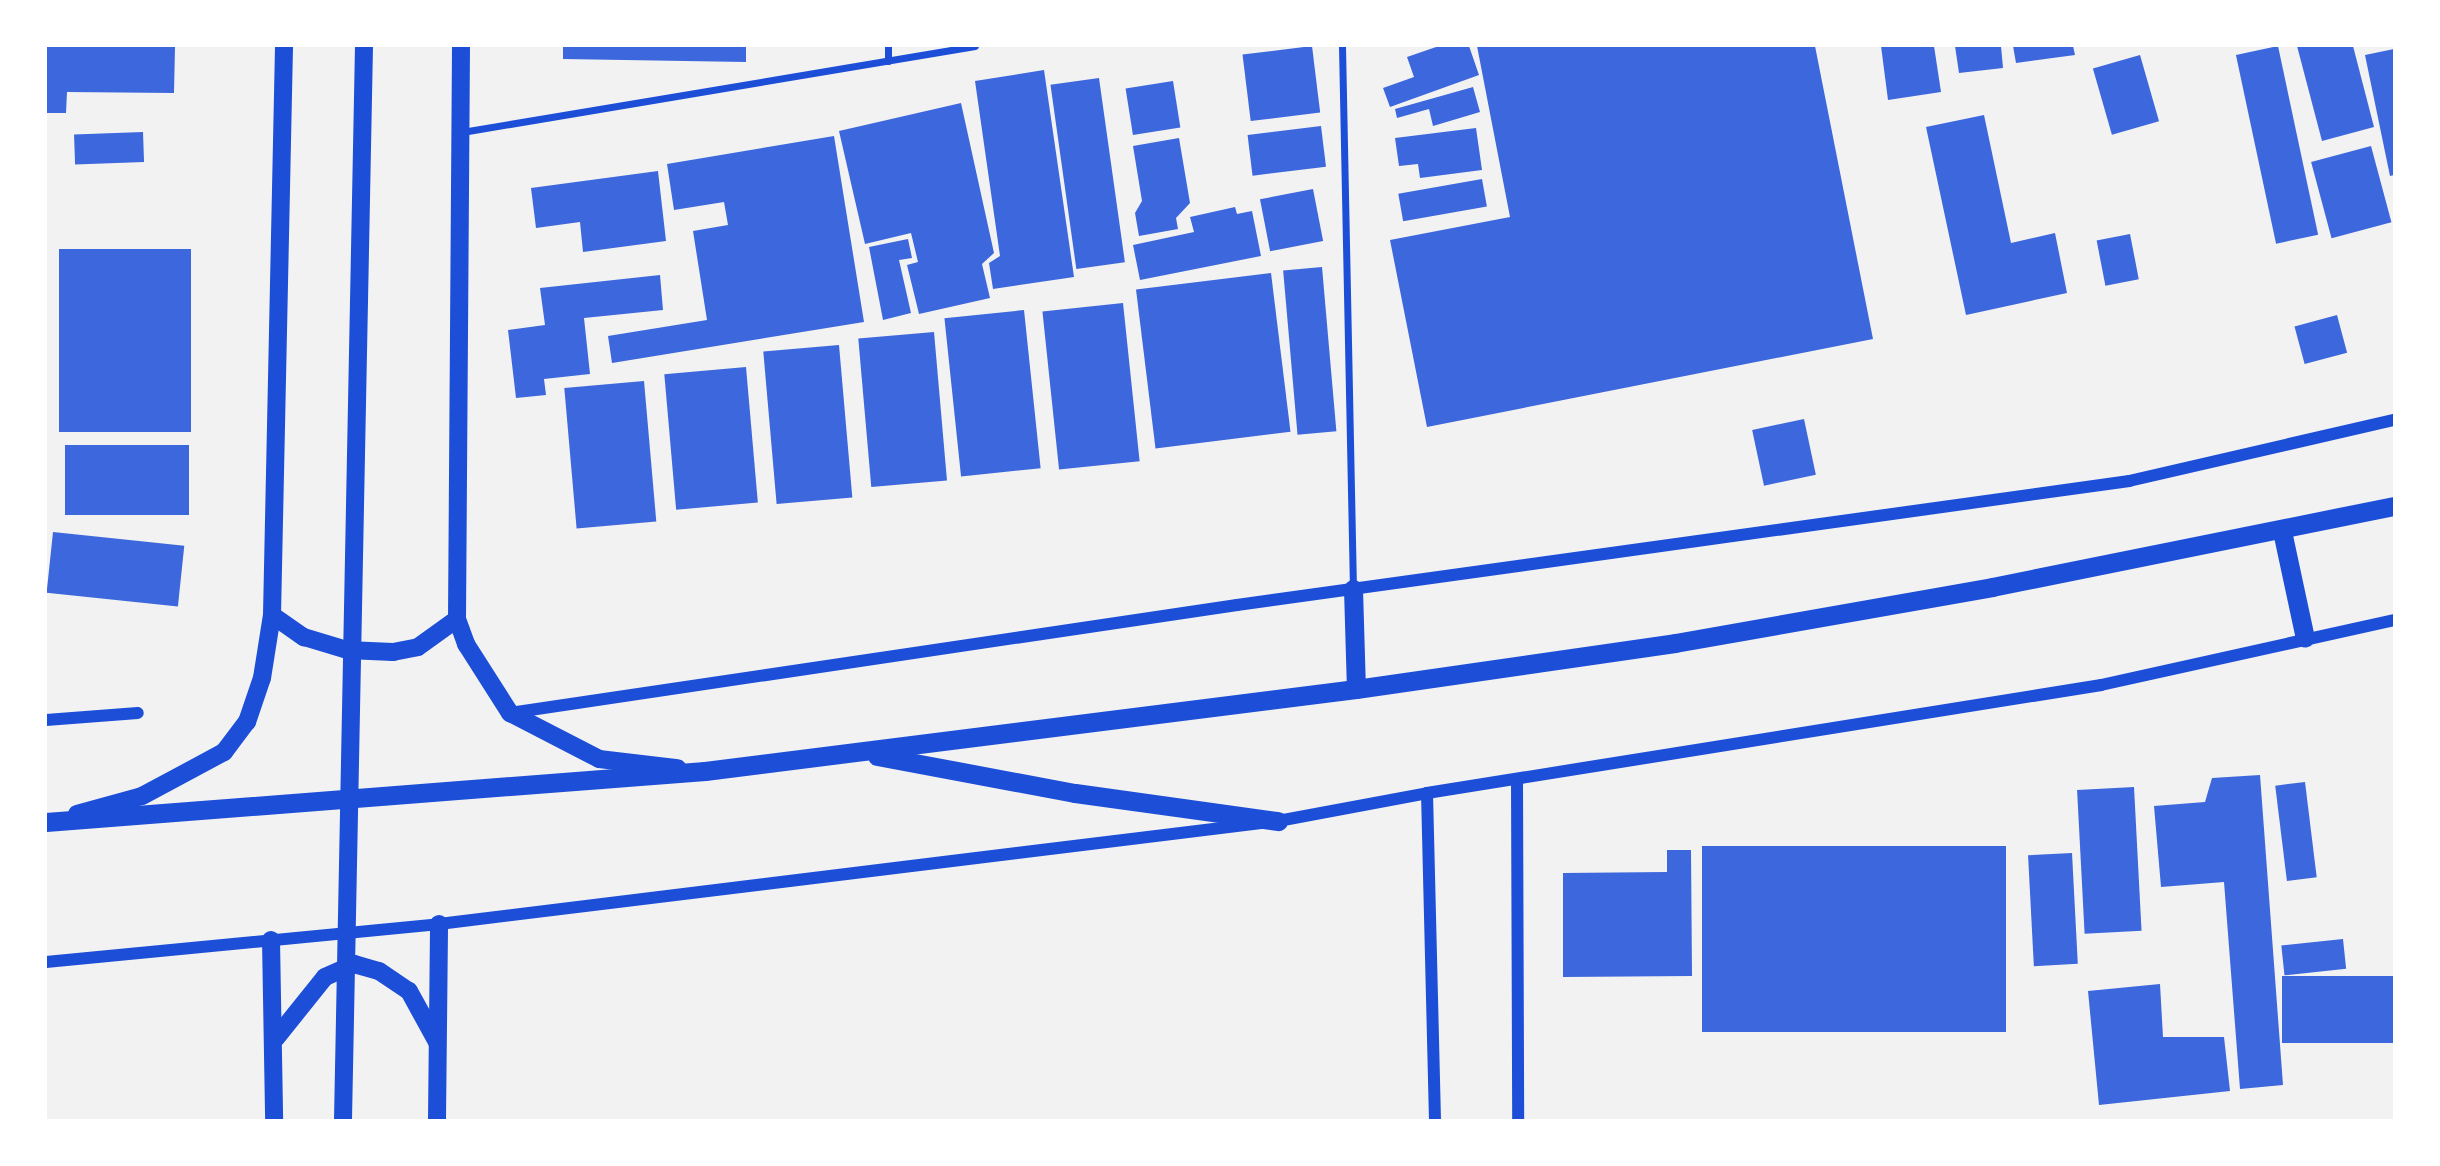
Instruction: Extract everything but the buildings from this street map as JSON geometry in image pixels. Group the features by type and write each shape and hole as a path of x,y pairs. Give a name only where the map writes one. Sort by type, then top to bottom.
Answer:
{"highway":[{"path":"49,821 705,771 1356,689 1675,643 2282,531 2395,506"},
{"path":"2282,531 2305,638"},
{"path":"1353,589 1356,689"},
{"path":"859,752 1075,793 1278,821"}],"main road":[{"path":"49,821 142,796 223,752 247,722 262,678 272,615 284,46"},
{"path":"343,1121 367,46"},
{"path":"461,46 457,619 470,652 510,713 599,759 705,771"},
{"path":"272,615 304,637 347,650 393,652 418,647 457,619"},
{"path":"437,1121 439,924"},
{"path":"271,940 276,1038 274,1121"},
{"path":"276,1038 325,977 354,964 379,971 409,991 437,1042"}],"street":[{"path":"888,46 888,61"},
{"path":"462,132 975,46"},
{"path":"1342,46 1353,589"},
{"path":"510,713 1353,589 2129,481 2395,421"},
{"path":"46,962 439,924 1278,821 1427,793 2101,685 2395,620"},
{"path":"46,720 138,713"},
{"path":"1517,780 1518,1121"},
{"path":"1427,793 1435,1121"}]}
